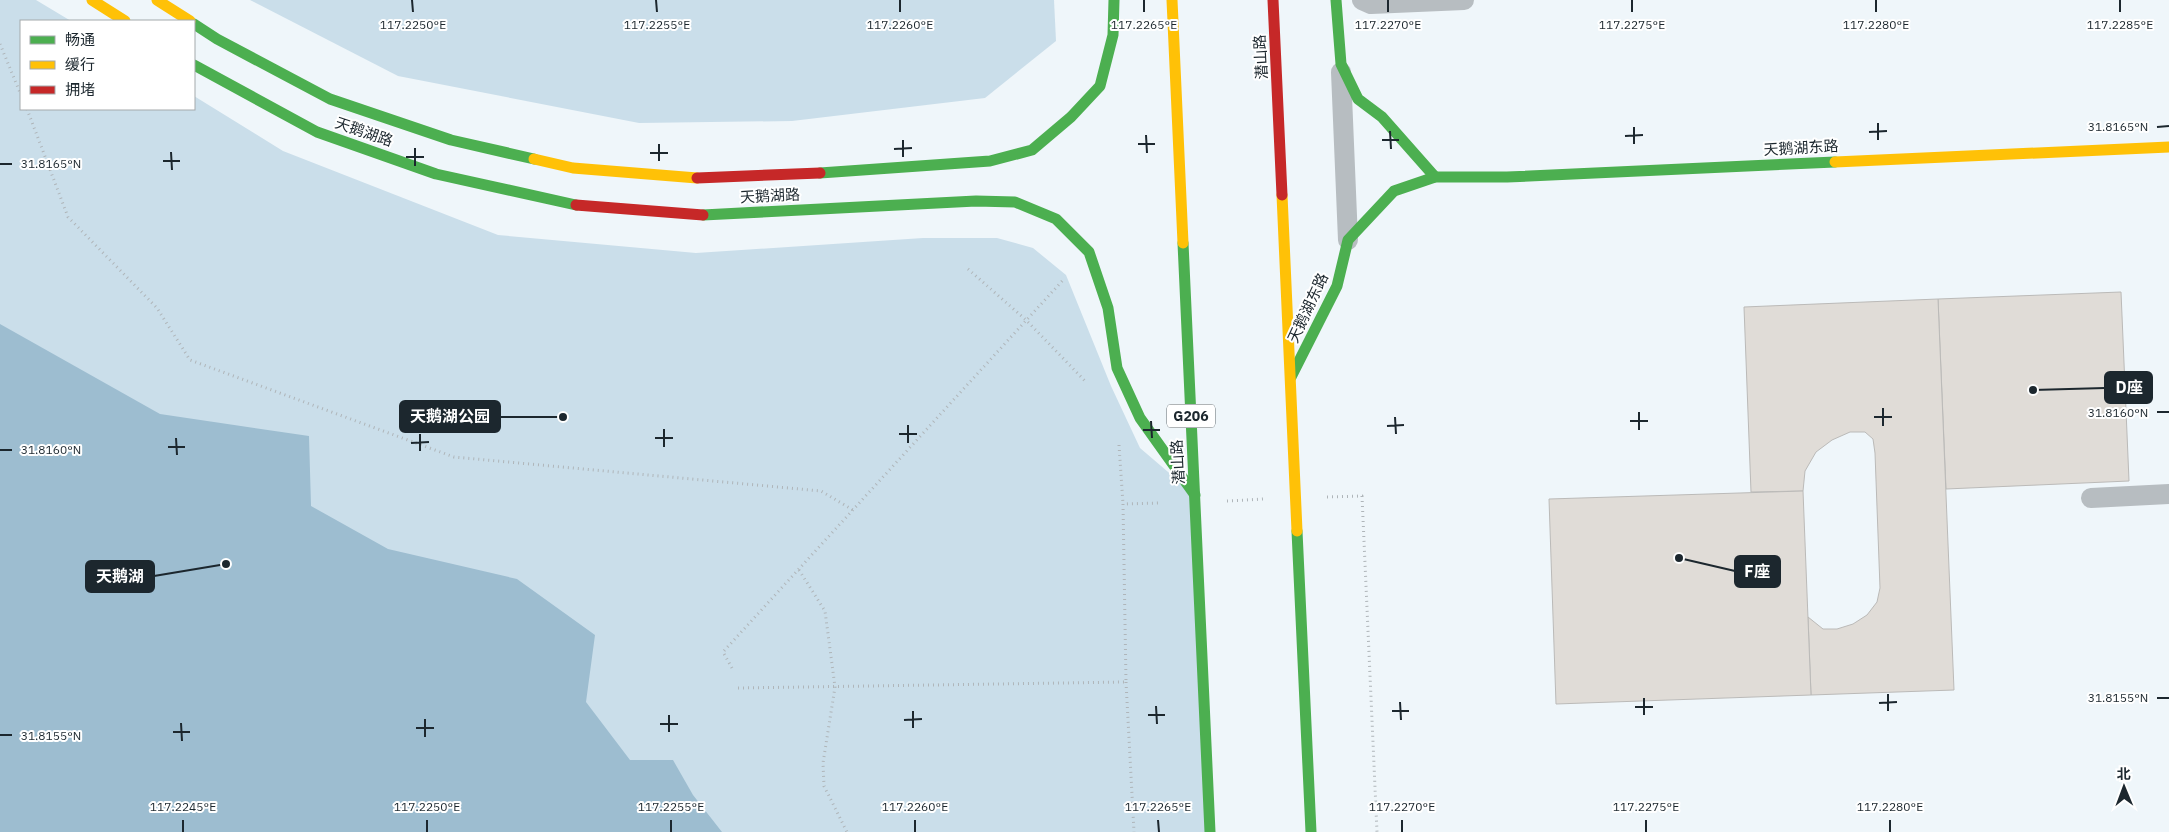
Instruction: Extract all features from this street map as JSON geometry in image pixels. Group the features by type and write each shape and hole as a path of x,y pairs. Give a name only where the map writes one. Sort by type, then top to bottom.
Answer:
{"street":[{"path":"92,0 123,20"},
{"path":"157,0 188,20"},
{"name":"天鹅湖路","path":"195,25 217,39 330,99 450,140 573,168 699,178 854,171 990,161 1032,150 1071,117 1100,86 1112,35 1114,0"},
{"name":"潜山路","path":"1172,0 1210,832"},
{"name":"潜山路","path":"1274,0 1311,832"},
{"path":"1336,0 1341,64 1358,99 1382,117 1435,177"},
{"name":"天鹅湖路","path":"195,67 317,132 436,174 569,204 698,215 976,201 1016,202 1056,219 1089,252 1108,308 1117,368 1140,418 1195,495"},
{"name":"天鹅湖东路","path":"1291,377 1337,286 1348,240 1394,191 1435,177 1507,177 2169,147"}],"lane":[{"path":"1362,0 1371,4 1464,0"},
{"path":"1341,64 1348,240"},
{"path":"2091,498 2169,494"}],"path":[{"path":"0,44 20,93"},
{"path":"27,110 68,217 157,308 190,360 454,457 822,491 852,510"},
{"path":"732,668 723,652 1089,252"},
{"path":"968,269 1026,320 1088,384"},
{"path":"1118,441 1123,504"},
{"path":"1362,496 1377,832"},
{"path":"1124,564 1126,682 1134,832"},
{"path":"798,570 824,611 835,686 823,763 824,786 847,832"},
{"path":"738,688 1126,682"}],"shaded area":[{"path":"0,0 36,0 69,20 20,20 20,110 195,110 195,97 283,151 498,235 696,253 923,238 997,238 1033,248 1066,275 1111,386 1140,448 1195,495 1210,832 0,832"},
{"path":"250,0 1054,0 1056,41 985,98 792,121 639,123 398,76"},
{"path":"0,324 160,414 309,436 311,506 388,549 517,579 595,635 586,702 630,760 673,760 693,795 722,832 0,832"}],"building":[{"path":"2121,292 2129,481 1946,489 1938,299"},
{"path":"1938,299 1954,690 1811,695 1808,617 1823,629 1837,629 1853,624 1867,615 1877,602 1880,588 1873,439 1865,432 1850,432 1832,440 1816,452 1805,471 1803,491 1751,492 1744,307"},
{"path":"1803,491 1811,695 1556,704 1549,499"}],"traffic: fast":[{"path":"820,173 990,161 1032,150 1071,117 1100,86 1113,35 1114,0"},
{"path":"1336,0 1341,64 1358,99 1382,117 1435,177"},
{"path":"195,25 217,39 330,99 451,140 534,159"},
{"path":"195,66 317,132 436,174 576,205"},
{"path":"1291,377 1337,286 1348,240 1394,191 1435,177 1507,177 1835,162"},
{"path":"703,215 976,201 1015,202 1056,219 1089,252 1108,308 1117,368 1140,418 1195,495"},
{"path":"1183,243 1210,832"},
{"path":"1297,531 1311,832"}],"traffic: slow":[{"path":"92,0 123,20"},
{"path":"157,0 188,20"},
{"path":"1172,0 1183,243"},
{"path":"1835,162 2169,147"},
{"path":"534,159 573,168 697,178"},
{"path":"1282,195 1297,531"}],"traffic: jam":[{"path":"1273,0 1282,195"},
{"path":"697,178 820,173"},
{"path":"576,205 703,215"}],"place":[{"name":"D座","path":"2033,390"},
{"name":"天鹅湖公园","path":"563,417"},
{"name":"F座","path":"1679,558"},
{"name":"天鹅湖","path":"226,564"}]}
